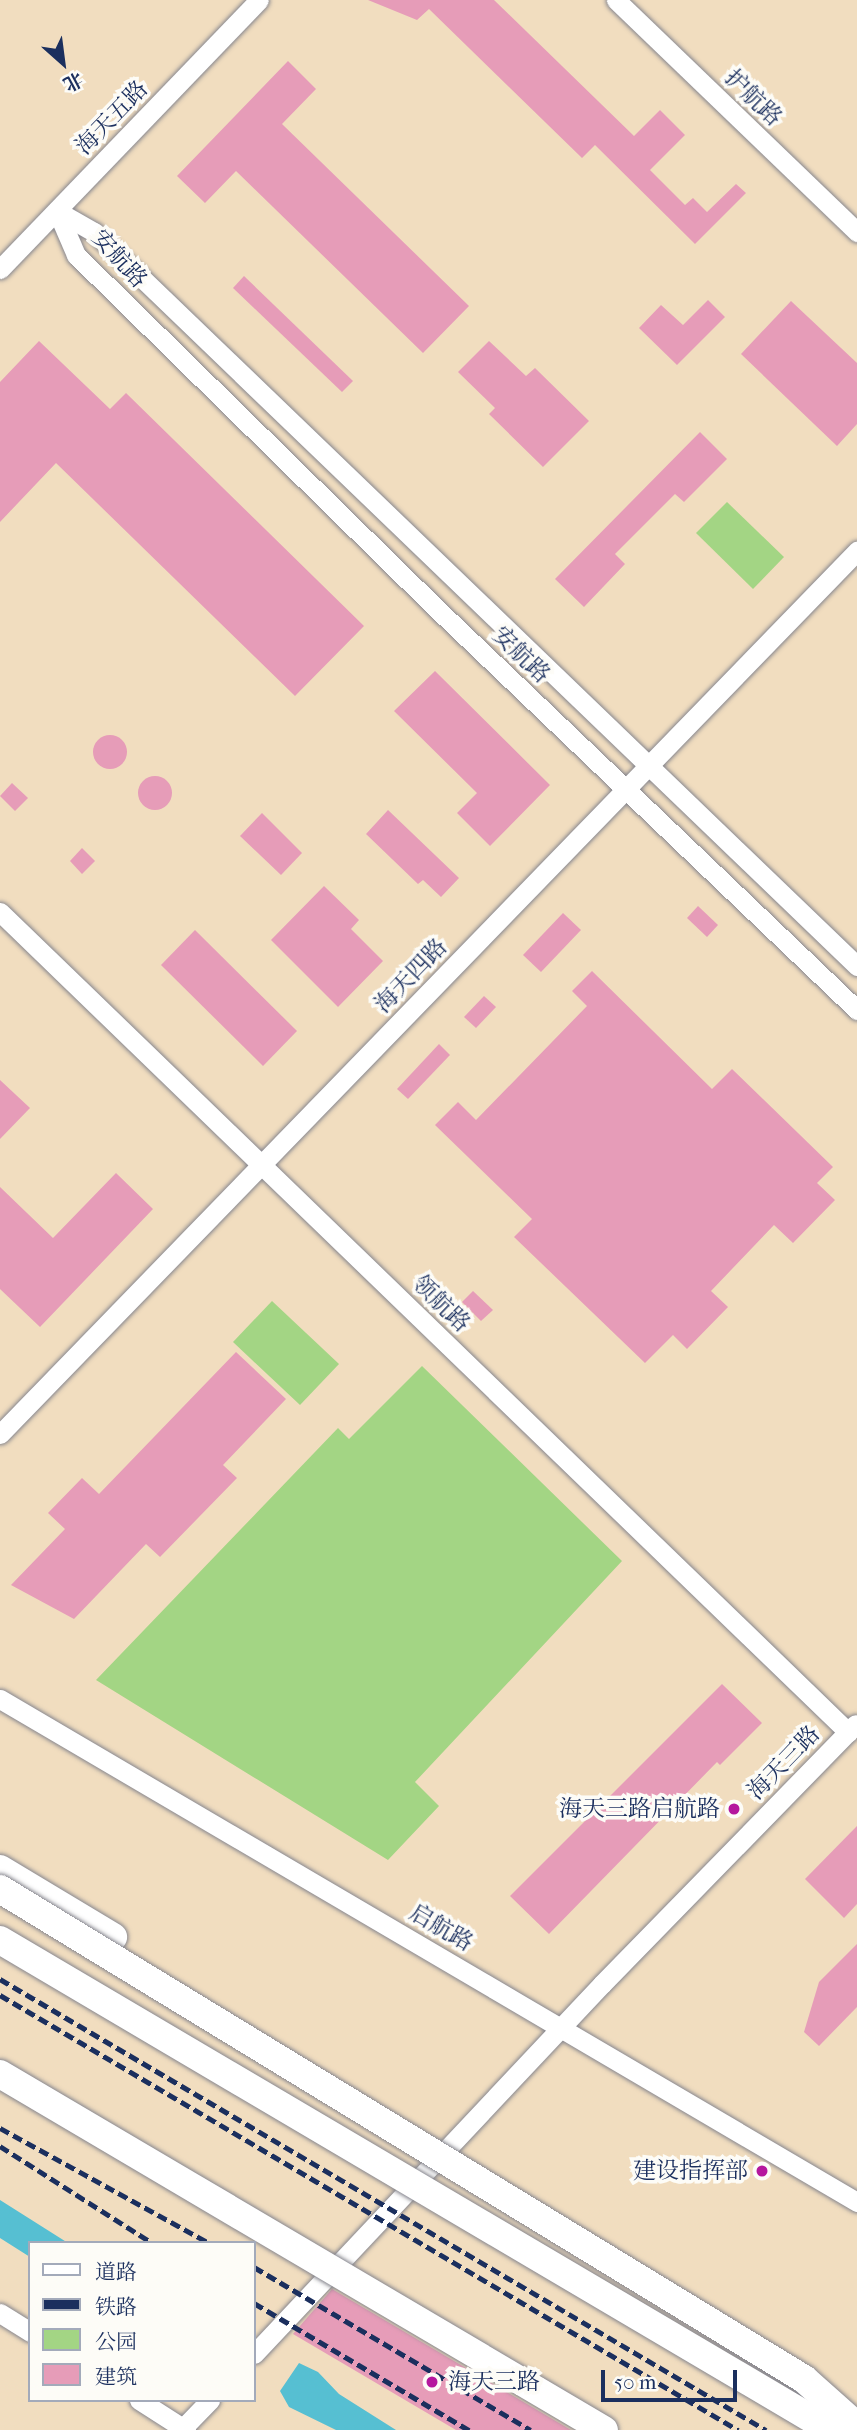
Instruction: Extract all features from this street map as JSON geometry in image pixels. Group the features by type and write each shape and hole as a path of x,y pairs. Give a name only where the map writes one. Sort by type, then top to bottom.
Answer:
{"highway":[{"path":"0,1869 322,2064 374,2115"},
{"path":"0,1889 804,2379 857,2426"},
{"path":"0,1940 831,2430"},
{"path":"0,2074 604,2430"},
{"path":"0,2081 38,2096"}],"street":[{"name":"海天五路","path":"0,269 260,0"},
{"name":"护航路","path":"616,0 857,232"},
{"name":"安航路","path":"57,211 94,232 857,966"},
{"name":"安航路","path":"57,211 76,254 857,1010"},
{"name":"海天四路","path":"0,1434 857,551"},
{"name":"领航路","path":"0,912 853,1727"},
{"name":"启航路","path":"0,1699 857,2202"},
{"name":"海天三路","path":"256,2352 562,2028 853,1727"},
{"path":"0,2313 28,2331"},
{"path":"142,2402 184,2429 208,2402"}],"green space":[{"path":"727,502 784,557 753,589 696,533"},
{"path":"272,1301 339,1364 300,1405 233,1342"},
{"path":"422,1366 622,1561 415,1782 439,1806 388,1860 96,1680 338,1428 349,1439"}],"water":[{"path":"0,2200 65,2241 28,2241 28,2256 0,2238"},
{"path":"299,2363 318,2372 339,2394 396,2430 336,2430 289,2407 280,2391"}],"building":[{"path":"368,0 494,0 634,136 660,110 685,135 650,170 685,205 693,198 707,212 736,184 746,193 695,244 595,145 582,158 429,9 417,20"},
{"path":"288,61 316,89 282,124 469,306 423,353 236,171 205,203 177,176"},
{"path":"244,276 353,381 342,392 233,288"},
{"path":"708,300 725,317 677,365 639,328 661,305 683,325"},
{"path":"791,301 857,363 857,424 837,446 741,354"},
{"path":"39,341 110,409 126,393 364,626 295,696 56,463 0,522 0,382"},
{"path":"489,341 526,376 535,368 589,421 543,467 489,414 495,408 458,372"},
{"path":"700,432 727,459 684,502 675,494 615,554 625,564 584,607 555,579"},
{"path":"435,671 550,785 490,846 457,813 477,793 394,711"},
{"path":"110,735 122,740 127,752 122,764 110,769 98,764 93,752 98,740"},
{"path":"155,776 167,781 172,793 167,805 155,810 143,805 138,793 143,781"},
{"path":"12,783 28,798 15,811 0,796"},
{"path":"388,810 459,878 441,897 423,880 418,884 366,834"},
{"path":"262,813 302,853 281,875 240,836"},
{"path":"82,848 95,861 82,874 70,861"},
{"path":"324,886 359,920 351,929 383,961 338,1007 271,940"},
{"path":"698,906 718,925 707,937 687,918"},
{"path":"563,913 581,930 541,972 523,955"},
{"path":"195,930 297,1031 263,1066 161,965"},
{"path":"592,971 712,1089 732,1069 833,1167 817,1183 835,1200 793,1243 774,1225 711,1291 728,1307 687,1349 673,1335 645,1363 514,1237 532,1219 435,1125 458,1102 476,1120 587,1006 572,991"},
{"path":"484,996 496,1007 476,1028 464,1017"},
{"path":"439,1044 450,1055 408,1099 397,1089"},
{"path":"0,1080 30,1108 0,1139"},
{"path":"116,1173 153,1209 40,1327 0,1289 0,1187 53,1238"},
{"path":"473,1291 493,1310 481,1321 462,1302"},
{"path":"236,1352 286,1399 223,1465 237,1478 160,1557 146,1544 74,1619 11,1585 65,1529 48,1513 82,1478 99,1494"},
{"path":"722,1684 762,1723 720,1765 717,1762 549,1934 510,1896"},
{"path":"857,1826 857,1904 844,1918 805,1879"},
{"path":"857,1944 857,2007 819,2046 804,2032 819,1982"},
{"name":"海天三路","path":"332,2289 571,2430 456,2430 293,2334"}],"railway":[{"path":"0,1979 766,2430"},
{"path":"0,1995 738,2430"},
{"path":"0,2128 205,2241"},
{"path":"0,2146 149,2241"},
{"path":"256,2268 531,2430"},
{"path":"256,2304 469,2430"}],"place":[{"name":"海天三路启航路","path":"734,1809"},
{"name":"建设指挥部","path":"762,2171"},
{"name":"海天三路","path":"432,2382"}]}
